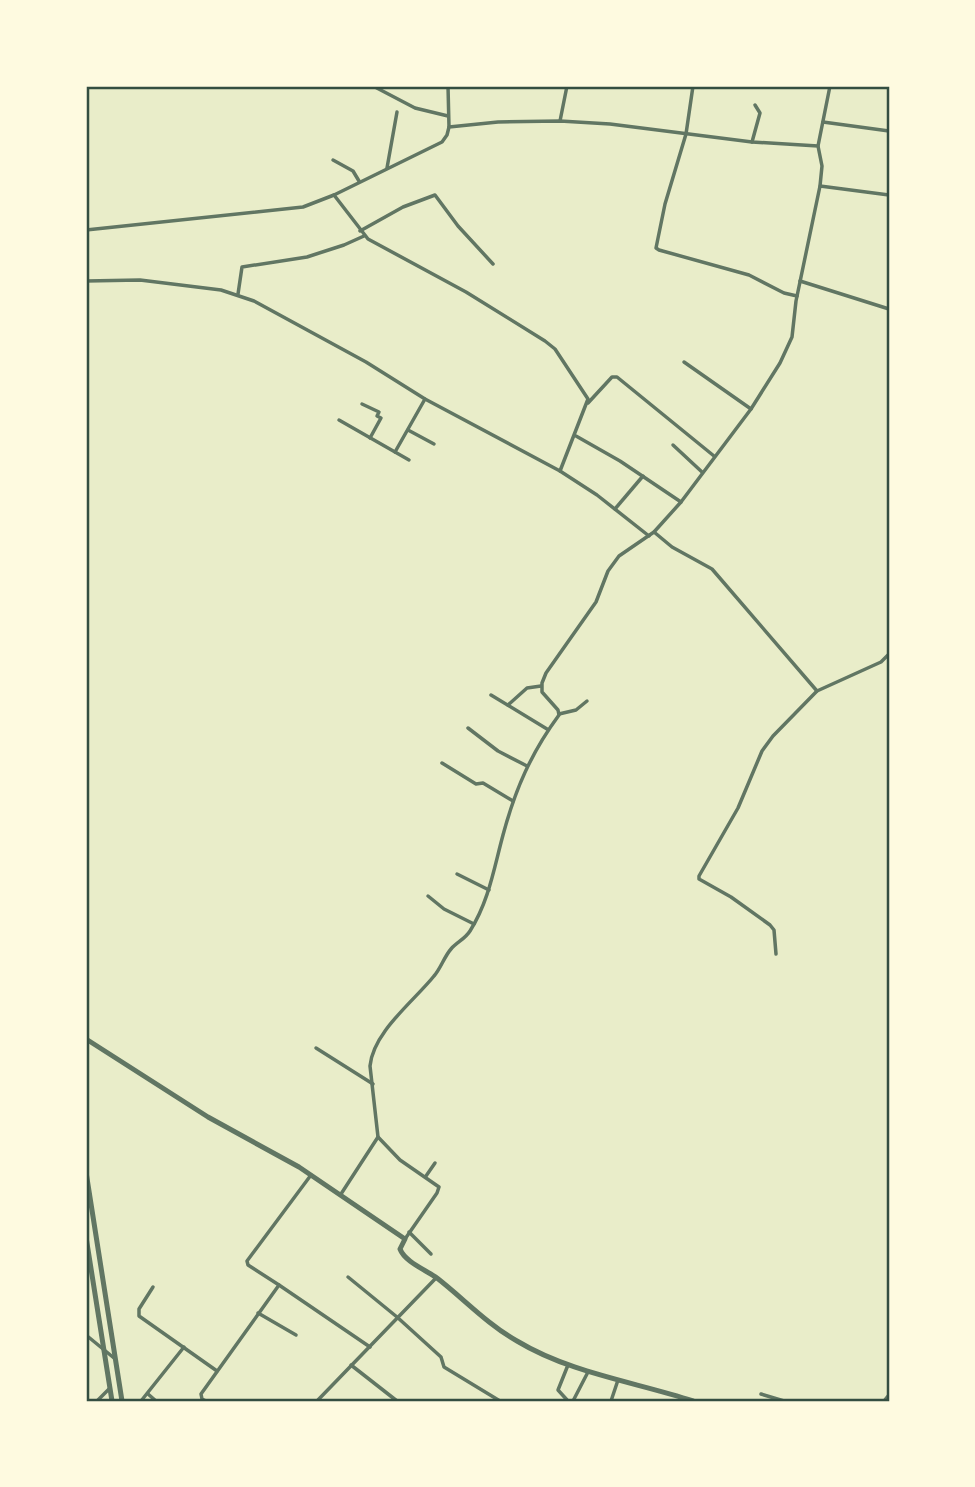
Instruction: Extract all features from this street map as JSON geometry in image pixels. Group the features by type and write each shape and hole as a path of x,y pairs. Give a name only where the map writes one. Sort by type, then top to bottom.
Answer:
{"street":[{"path":"373,86 380,87 415,108 448,116"},
{"path":"86,230 293,209 334,195 442,142 449,127 448,86"},
{"path":"560,121 567,86"},
{"path":"693,86 686,134 665,204 657,249 749,275 784,293 797,296"},
{"path":"559,714 544,696 541,687 549,667 596,602 608,571 624,551 654,532 681,502 751,409 788,350 820,186 822,166 818,146 830,86"},
{"path":"752,142 760,113 755,105"},
{"path":"387,168 397,112"},
{"path":"449,127 498,122 560,121 610,124 752,142 818,146"},
{"path":"823,122 889,131"},
{"path":"333,160 352,171 359,181"},
{"path":"820,186 889,195"},
{"path":"334,195 364,236 508,316 555,349 586,393 588,403"},
{"path":"360,231 420,199 435,195 458,226 493,264"},
{"path":"238,294 242,267 307,257 364,236"},
{"path":"86,281 140,280 238,294 560,471 649,536"},
{"path":"800,281 889,309"},
{"path":"684,362 751,409"},
{"path":"560,471 588,403 612,377 617,377 714,456"},
{"path":"395,452 425,399"},
{"path":"362,404 379,412 377,416 381,418 370,438"},
{"path":"339,420 410,460"},
{"path":"408,430 434,444"},
{"path":"575,436 681,502"},
{"path":"673,445 702,472"},
{"path":"615,509 643,476"},
{"path":"654,532 681,553 712,569 817,691"},
{"path":"776,954 774,930 771,925 699,878 738,808 767,743 817,691 881,662 889,654"},
{"path":"508,705 527,688 541,687"},
{"path":"491,695 547,729"},
{"path":"587,701 576,710 559,714 547,729 527,765 513,801 489,890 474,924 465,938 449,950 435,975 385,1032 371,1060 378,1137 400,1160 439,1187 404,1239 400,1249 404,1256 436,1278 501,1331 530,1348 618,1380 693,1401"},
{"path":"468,728 498,751 527,765"},
{"path":"442,763 476,784 483,782 513,801"},
{"path":"457,874 489,890"},
{"path":"428,896 444,909 474,924"},
{"path":"86,1039 208,1116 311,1175 404,1239"},
{"path":"316,1048 373,1084"},
{"path":"341,1194 378,1137"},
{"path":"426,1176 435,1163"},
{"path":"86,1172 122,1401"},
{"path":"311,1175 247,1261 248,1265 370,1347"},
{"path":"409,1232 431,1254"},
{"path":"86,1237 112,1401"},
{"path":"348,1277 440,1357 444,1367 500,1401"},
{"path":"317,1401 436,1278"},
{"path":"205,1401 201,1394 279,1285"},
{"path":"153,1287 138,1310 139,1316 217,1371"},
{"path":"258,1313 296,1335"},
{"path":"86,1335 115,1359"},
{"path":"141,1401 184,1347"},
{"path":"569,1363 558,1390 570,1401 589,1370"},
{"path":"351,1365 397,1401"},
{"path":"611,1401 618,1380"},
{"path":"97,1401 110,1388"},
{"path":"148,1394 156,1401"},
{"path":"761,1394 784,1401"},
{"path":"885,1401 889,1396"}]}
